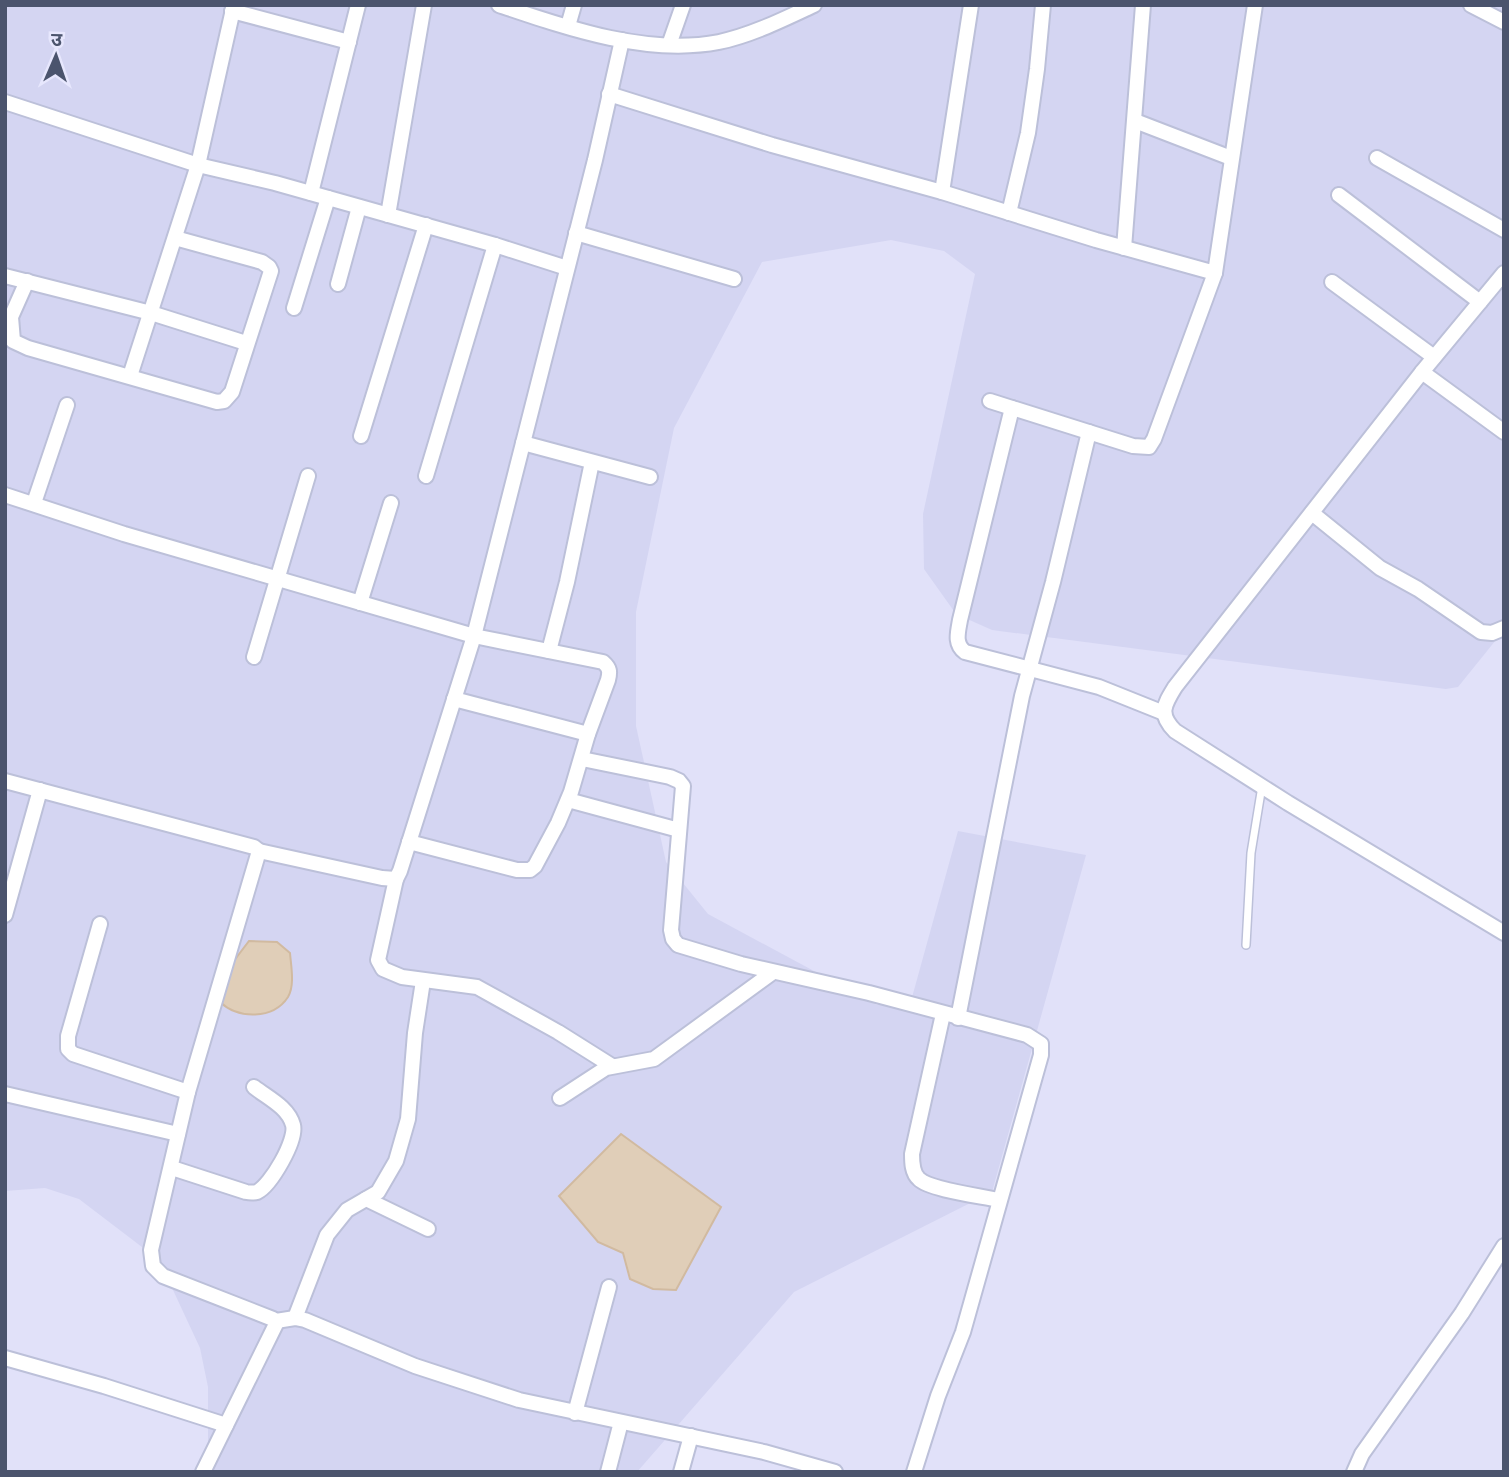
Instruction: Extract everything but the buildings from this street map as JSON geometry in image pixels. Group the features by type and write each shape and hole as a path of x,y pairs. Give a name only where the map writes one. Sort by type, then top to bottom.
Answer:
{"street":[{"path":"311,193 358,5"},
{"path":"388,215 424,5"},
{"path":"499,5 622,40 668,45 720,42 814,5"},
{"path":"568,26 574,5"},
{"path":"668,45 683,5"},
{"path":"942,192 971,5"},
{"path":"1009,213 1028,133 1043,5"},
{"path":"1124,248 1143,5"},
{"path":"990,401 1133,446 1149,446 1154,439 1215,273 1255,5"},
{"path":"1471,5 1504,22"},
{"path":"130,376 198,165 233,8 349,42"},
{"path":"612,1066 477,987 422,981 390,973 383,969 378,960 396,879 474,636 622,40"},
{"path":"609,94 772,145 1215,273"},
{"path":"5,103 198,165 426,225 567,268"},
{"path":"1135,121 1231,158"},
{"path":"1377,158 1504,230"},
{"path":"1339,195 1480,302"},
{"path":"294,308 328,198"},
{"path":"338,284 359,207"},
{"path":"361,436 426,225"},
{"path":"576,233 734,279"},
{"path":"27,281 11,317 13,341 28,348 217,402 224,401 232,392 269,280 269,267 262,262 175,238"},
{"path":"426,476 495,245"},
{"path":"1504,274 1422,372 1175,687 1166,702 1164,713 1165,721 1175,731 1504,933"},
{"path":"5,276 151,313 246,343"},
{"path":"1332,282 1434,357"},
{"path":"1422,372 1504,432"},
{"path":"34,503 67,405"},
{"path":"1013,408 960,620 957,642 965,652 1099,687 1164,713"},
{"path":"999,1200 931,1186 919,1180 914,1172 912,1153 950,1016 1029,670 1054,582 1089,432"},
{"path":"523,443 650,477"},
{"path":"550,651 592,462"},
{"path":"254,657 309,476"},
{"path":"5,495 124,534 474,636 603,662 608,667 608,680 568,800 535,866 530,870 517,870 410,842"},
{"path":"360,603 391,503"},
{"path":"1312,513 1380,568 1418,589 1481,632 1492,633 1504,628"},
{"path":"454,699 588,734"},
{"path":"582,759 679,781 682,786 671,930 678,945 773,972 869,993 1027,1035 1041,1044 1041,1055 963,1332 938,1396 914,1472"},
{"path":"5,780 254,847 259,852 396,879"},
{"path":"5,915 40,790"},
{"path":"568,800 679,831"},
{"path":"259,852 188,1092 151,1250 153,1266 163,1276 276,1321 295,1318 464,1384 519,1400 691,1436 835,1472"},
{"path":"100,924 68,1036 68,1049 73,1054 188,1092"},
{"path":"560,1098 612,1066 654,1059 773,972"},
{"path":"295,1318 327,1235 347,1210 378,1192 396,1161 408,1119 422,981"},
{"path":"172,1168 246,1192 254,1193 260,1190 271,1178 285,1154 294,1135 294,1128 284,1109 254,1087"},
{"path":"5,1094 178,1135"},
{"path":"366,1199 428,1229"},
{"path":"1354,1472 1362,1454 1462,1313 1504,1246"},
{"path":"575,1413 609,1287"},
{"path":"203,1472 275,1329 276,1321"},
{"path":"5,1358 226,1425"},
{"path":"608,1472 621,1422"},
{"path":"681,1472 691,1436"}],"lane":[{"path":"1246,945 1251,853 1262,785"}],"shaded area":[{"path":"5,5 1504,5 1504,630 1458,687 1446,689 992,630 956,614 924,569 923,514 975,274 944,251 891,240 762,262 674,428 636,612 636,726 666,862 708,914 877,1005 911,1001 958,831 1086,855 992,1192 794,1292 637,1472 208,1472 208,1387 200,1348 159,1260 79,1199 45,1188 5,1191"},
{"path":"249,941 277,942 290,953 292,975 290,992 282,1005 255,1015 236,1012 220,1002 227,970"},
{"path":"621,1134 721,1207 676,1290 653,1289 630,1279 623,1253 598,1242 559,1196"}]}
